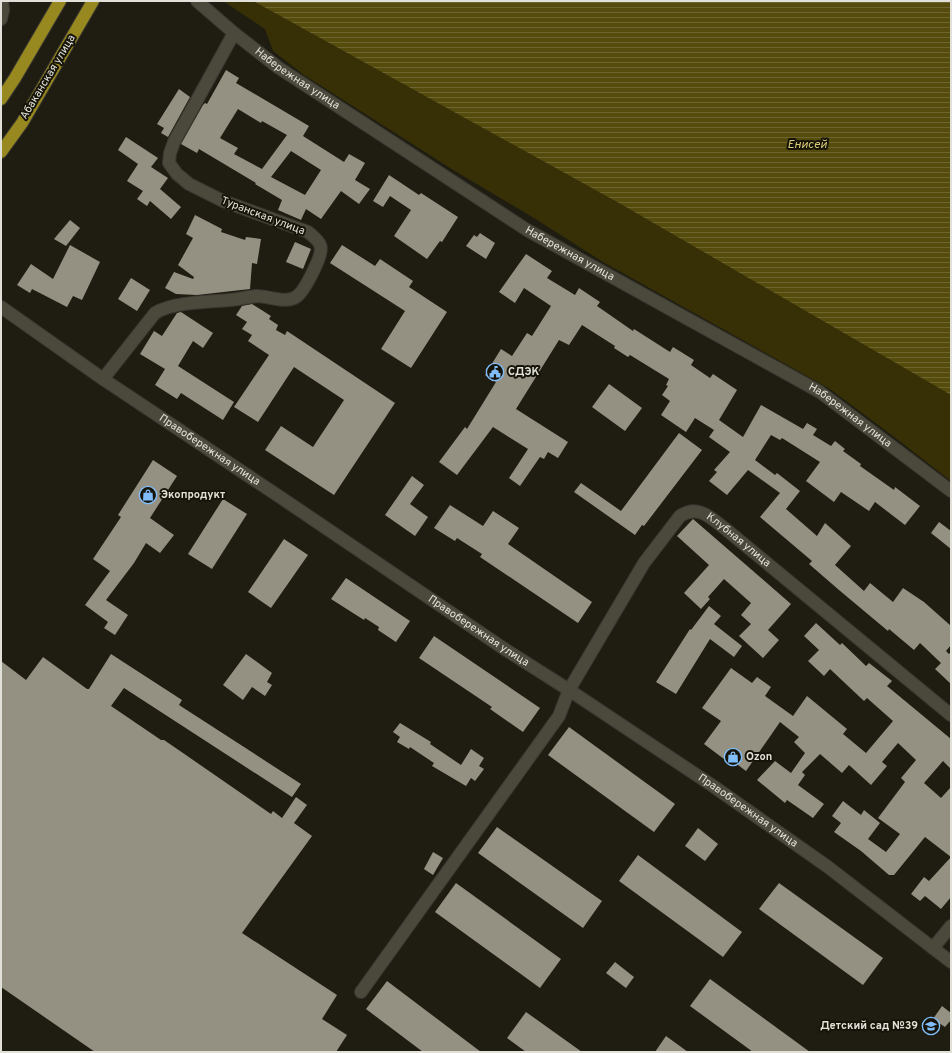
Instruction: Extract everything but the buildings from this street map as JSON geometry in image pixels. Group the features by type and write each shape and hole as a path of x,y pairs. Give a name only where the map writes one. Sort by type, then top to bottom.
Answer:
{"main road":[{"path":"1,99 60,1"},
{"name":"Абаканская улица","path":"1,152 22,123 94,1"}],"street":[{"path":"1,18 3,10 2,1"},
{"name":"Набережная улица","path":"197,1 234,33 279,68 393,141 527,230 820,392 951,491"},
{"name":"Туранская улица","path":"103,379 155,313 162,308 258,296 286,300 292,299 301,292 320,256 321,249 318,240 308,232 216,197 189,184 177,174 169,163 170,152 174,142 234,33"},
{"name":"Правобережная улица","path":"1,307 103,379 503,648 666,754 809,854 951,962"},
{"name":"Клубная улица","path":"361,992 559,716 569,690 644,563 680,516 686,512 695,511 703,513 728,531 951,715"},
{"path":"933,948 951,926"}],"shaded area":[{"path":"223,1 253,1 617,202 951,395 951,481 830,389 603,262 534,218 450,168 304,75 273,51 265,29"}],"water":[{"name":"Енисей","path":"253,1 951,1 951,395 617,202"}],"place":[{"name":"СДЭК","path":"495,372"},
{"name":"Экопродукт","path":"148,495"},
{"name":"Ozon","path":"733,757"},
{"name":"Детский сад №39","path":"931,1026"}]}
